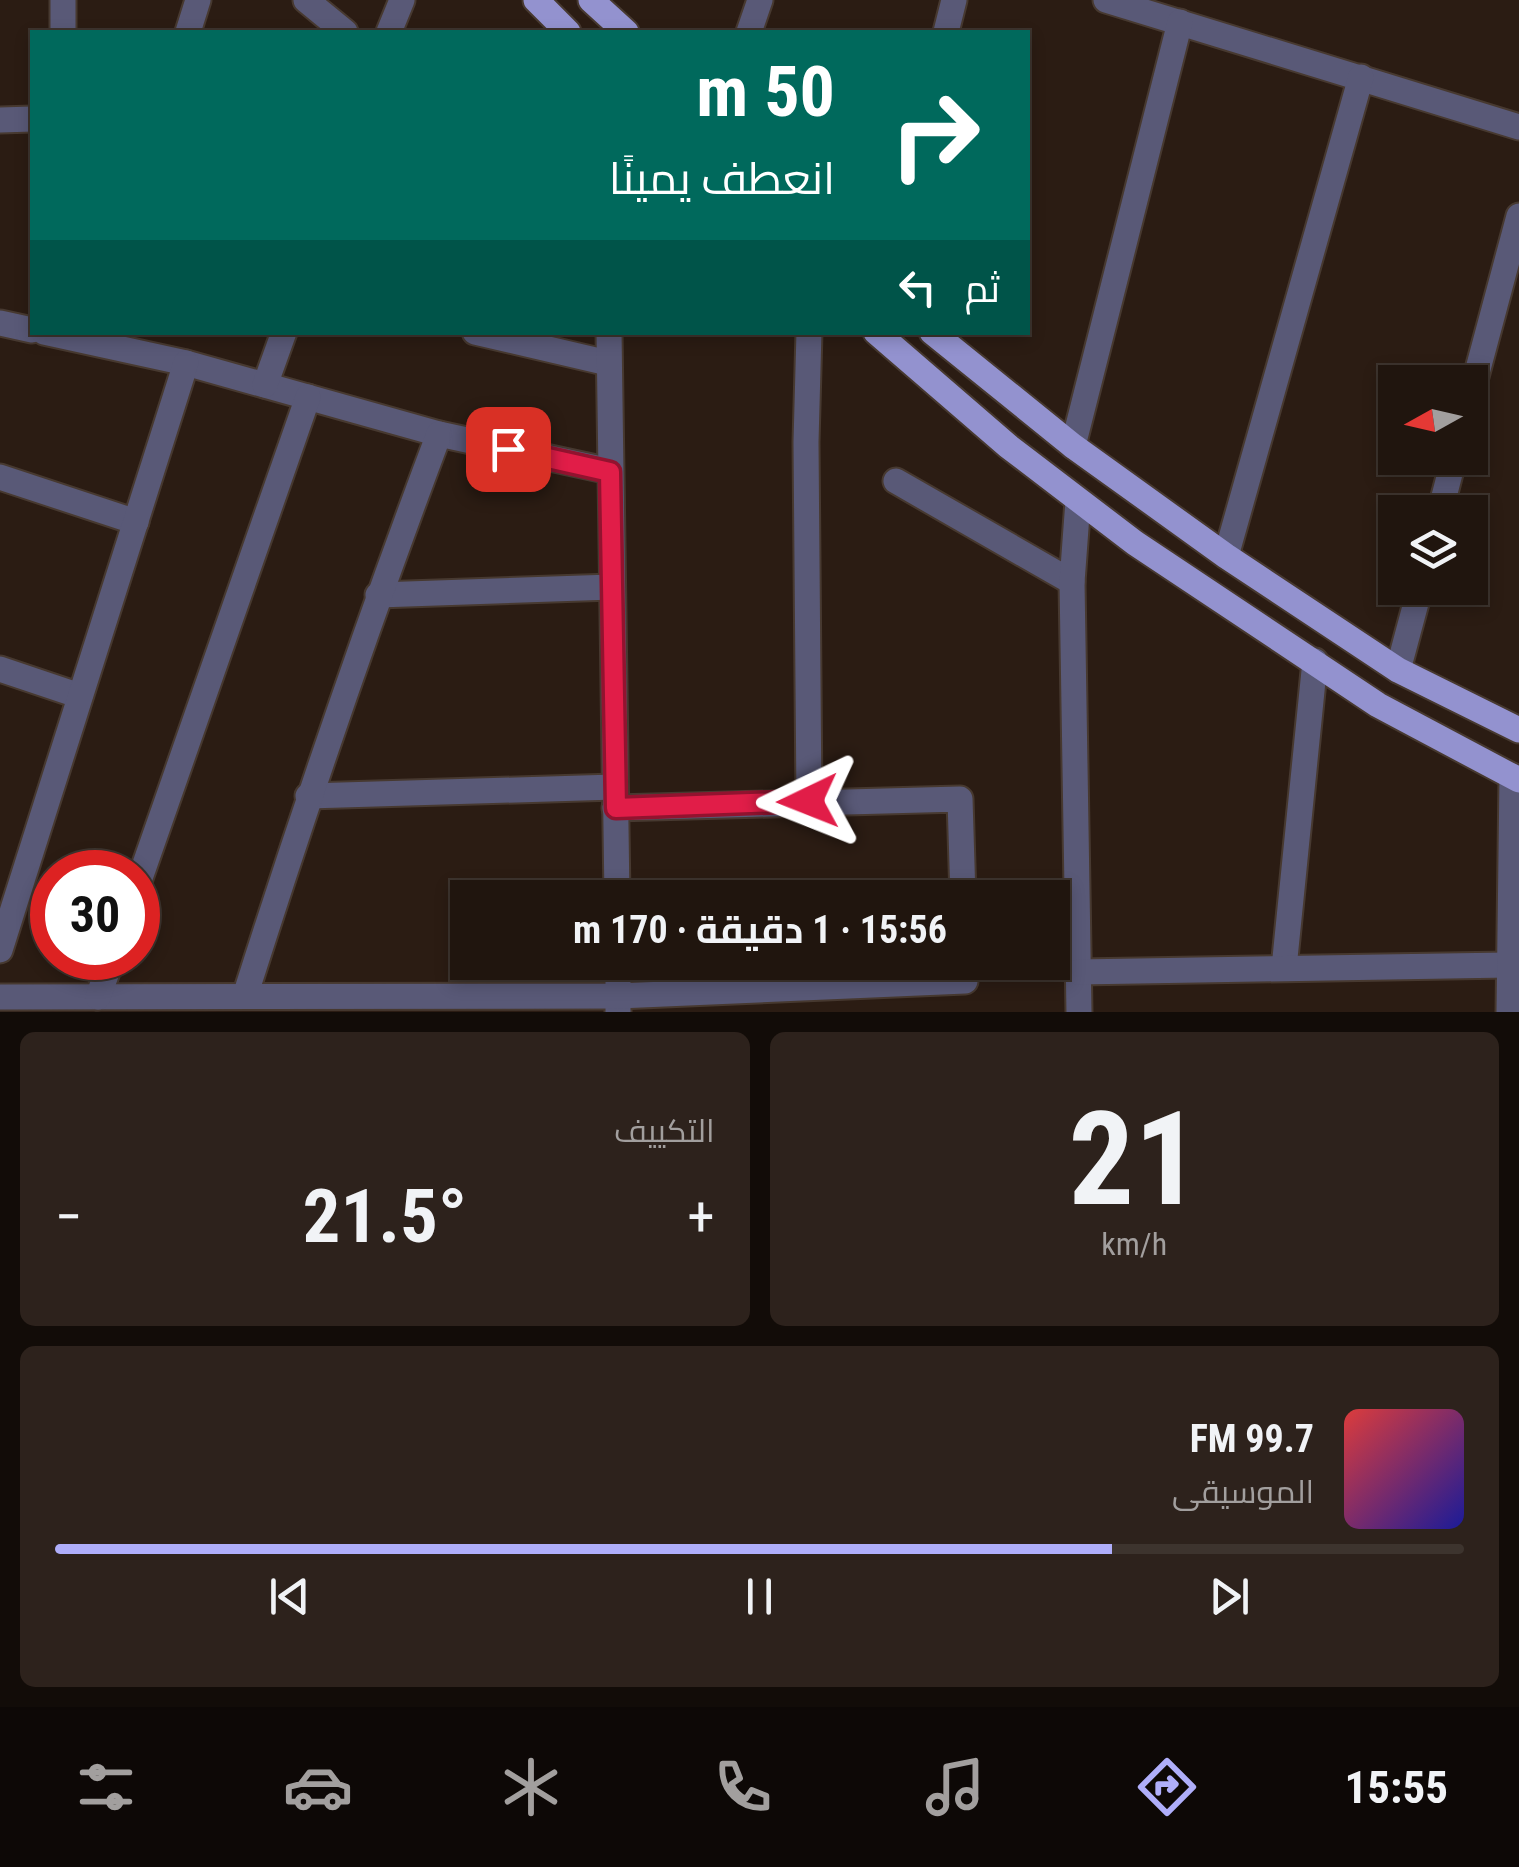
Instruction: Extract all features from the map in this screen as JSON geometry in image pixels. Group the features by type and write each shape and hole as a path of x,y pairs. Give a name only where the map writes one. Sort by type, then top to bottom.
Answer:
{"main road":[{"path":"536,0 566,30"},
{"path":"592,0 624,30"},
{"path":"880,335 1078,501 1136,544 1378,705 1516,778"},
{"path":"936,335 1073,446 1226,556 1398,670 1519,730"}],"street":[{"path":"63,0 64,30"},
{"path":"189,30 198,0"},
{"path":"306,0 343,30"},
{"path":"390,30 402,0"},
{"path":"750,30 760,0"},
{"path":"946,30 954,0"},
{"path":"1106,0 1519,127"},
{"path":"1073,446 1180,22"},
{"path":"1226,556 1361,76"},
{"path":"0,120 30,119"},
{"path":"1481,365 1514,257 1519,216"},
{"path":"0,323 30,330"},
{"path":"266,385 283,335"},
{"path":"488,335 608,363"},
{"path":"608,335 617,880"},
{"path":"808,801 809,335"},
{"path":"90,337 439,434 610,472"},
{"path":"0,950 186,363"},
{"path":"150,850 308,397"},
{"path":"246,996 308,796 439,434"},
{"path":"0,477 136,522"},
{"path":"896,482 1072,582"},
{"path":"1078,501 1072,582 1078,1012"},
{"path":"378,595 612,587"},
{"path":"1398,670 1415,605"},
{"path":"1284,968 1315,661"},
{"path":"0,669 80,696"},
{"path":"1509,1012 1516,778"},
{"path":"308,796 960,800 962,880"},
{"path":"1078,972 1508,965"},
{"path":"98,997 104,980"},
{"path":"0,997 64,1004 98,997 246,996 618,1004 965,980"}],"route":[{"path":"508,449 610,472 616,808 808,801"}]}
